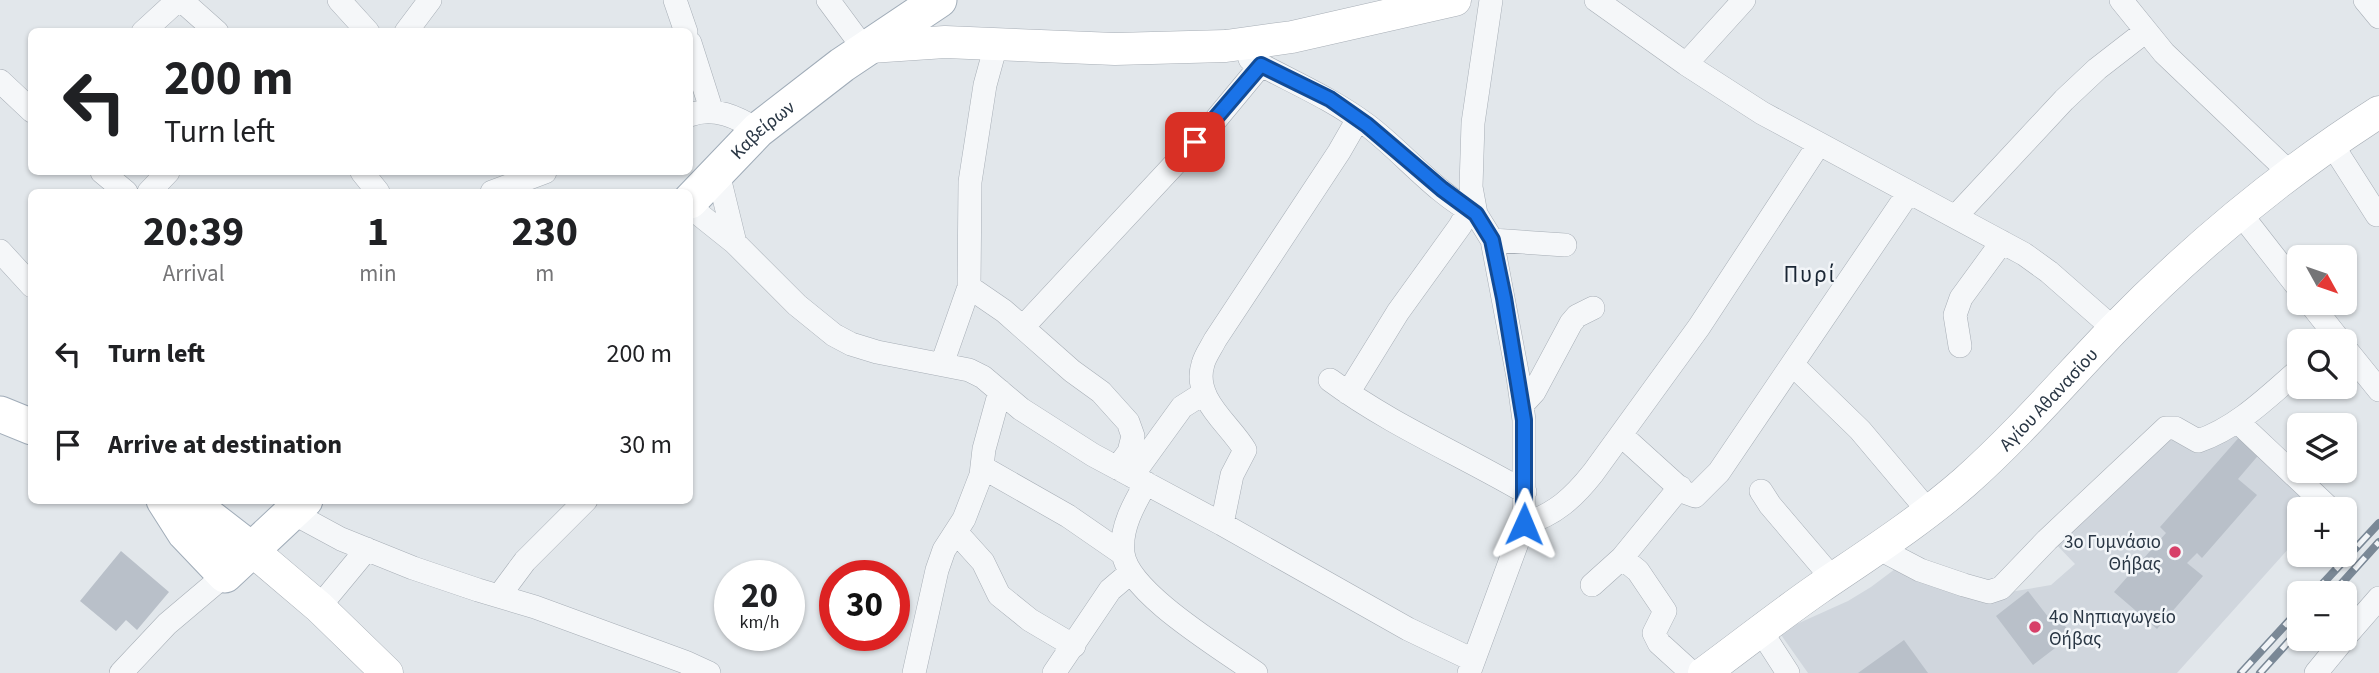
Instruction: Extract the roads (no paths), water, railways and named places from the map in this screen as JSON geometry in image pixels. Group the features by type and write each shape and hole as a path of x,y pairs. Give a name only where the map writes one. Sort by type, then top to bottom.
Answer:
{"main road":[{"name":"Καβείρων","path":"693,198 758,130 859,54 939,0"},
{"path":"859,54 945,43 1115,49 1226,46 1292,37 1455,0"},
{"name":"Αγίου Αθανασίου","path":"1704,673 1929,512 2054,395 2114,329 2240,213 2290,173 2379,112"},
{"path":"167,504 185,533 225,575 298,506"},
{"path":"192,504 319,607 387,673"}],"street":[{"path":"148,28 179,0 212,28"},
{"path":"339,0 364,28"},
{"path":"409,28 430,0"},
{"path":"675,0 685,28"},
{"path":"828,0 859,54"},
{"path":"1491,0 1473,123 1472,212 1339,386 1429,442 1478,464 1525,492"},
{"path":"1596,0 1686,64 1762,113 2002,242 2049,272 2114,329"},
{"path":"1686,64 1744,0"},
{"path":"2121,0 2164,53 2290,173"},
{"path":"2365,0 2379,18"},
{"path":"1956,216 2064,100 2097,69 2146,31"},
{"path":"942,364 969,286 970,182 985,85 996,46"},
{"path":"693,209 735,243 797,305 834,335 851,344 877,352 969,370 983,377 1021,409 1132,475 1471,667 1524,524 1522,405 1492,240 1472,212 1330,99 1226,46"},
{"path":"693,62 701,114 735,116 758,130"},
{"path":"1023,327 1213,122 1261,65"},
{"path":"0,82 28,107"},
{"path":"1222,524 1233,475 1245,450 1204,393 1201,379 1203,365 1215,340 1332,162 1357,119"},
{"path":"2332,143 2377,215"},
{"path":"1524,524 1548,515 1575,495 1699,327 1819,144"},
{"path":"718,173 735,243"},
{"path":"106,175 122,189"},
{"path":"152,189 165,175"},
{"path":"364,175 376,189"},
{"path":"501,183 533,175"},
{"path":"1621,435 1684,492 1695,496 1710,483 1793,365 1909,191"},
{"path":"2240,213 2287,273"},
{"path":"1492,240 1565,245"},
{"path":"1959,345 1955,315 1961,298 2002,242"},
{"path":"0,251 28,282"},
{"path":"969,286 984,295 1072,371 1101,392 1128,422 1133,436 1129,452 1133,507 1125,531 1127,563 1054,673"},
{"path":"1522,405 1534,392 1571,323 1577,316 1593,308"},
{"path":"2357,364 2379,390"},
{"path":"1793,365 1860,430 1929,512"},
{"path":"1878,548 1920,570 1989,592 2001,588 2047,540 2165,428 2175,428 2198,441 2217,435 2287,380"},
{"path":"914,673 937,570 944,550 974,495 992,412 1000,391"},
{"path":"1132,475 1182,407 1204,393"},
{"path":"2237,421 2317,497"},
{"path":"982,467 1068,516 1127,563 1146,592 1256,673"},
{"path":"1592,584 1622,558 1680,487"},
{"path":"1761,491 1833,579"},
{"path":"499,596 525,561 582,504"},
{"path":"298,506 341,539 413,568 535,607 709,673"},
{"path":"956,532 983,562 999,595 1030,620 1074,646"},
{"path":"319,607 368,549"},
{"path":"1622,558 1638,571 1664,611 1654,633 1659,643 1692,673"},
{"path":"121,673 167,624 225,575"},
{"path":"2357,623 2379,598"},
{"path":"1761,631 1788,673"},
{"path":"2316,673 2334,651"}],"railway":[{"path":"2325,581 2379,523"},
{"path":"2344,581 2379,542"},
{"path":"2241,673 2287,623"},
{"path":"2260,673 2287,643"}],"place":[{"name":"3ο Γυμνάσιο Θήβας","path":"2175,552"},
{"name":"4ο Νηπιαγωγείο Θήβας","path":"2035,627"}],"district":[{"name":"Πυρί","path":"1810,274"}]}
